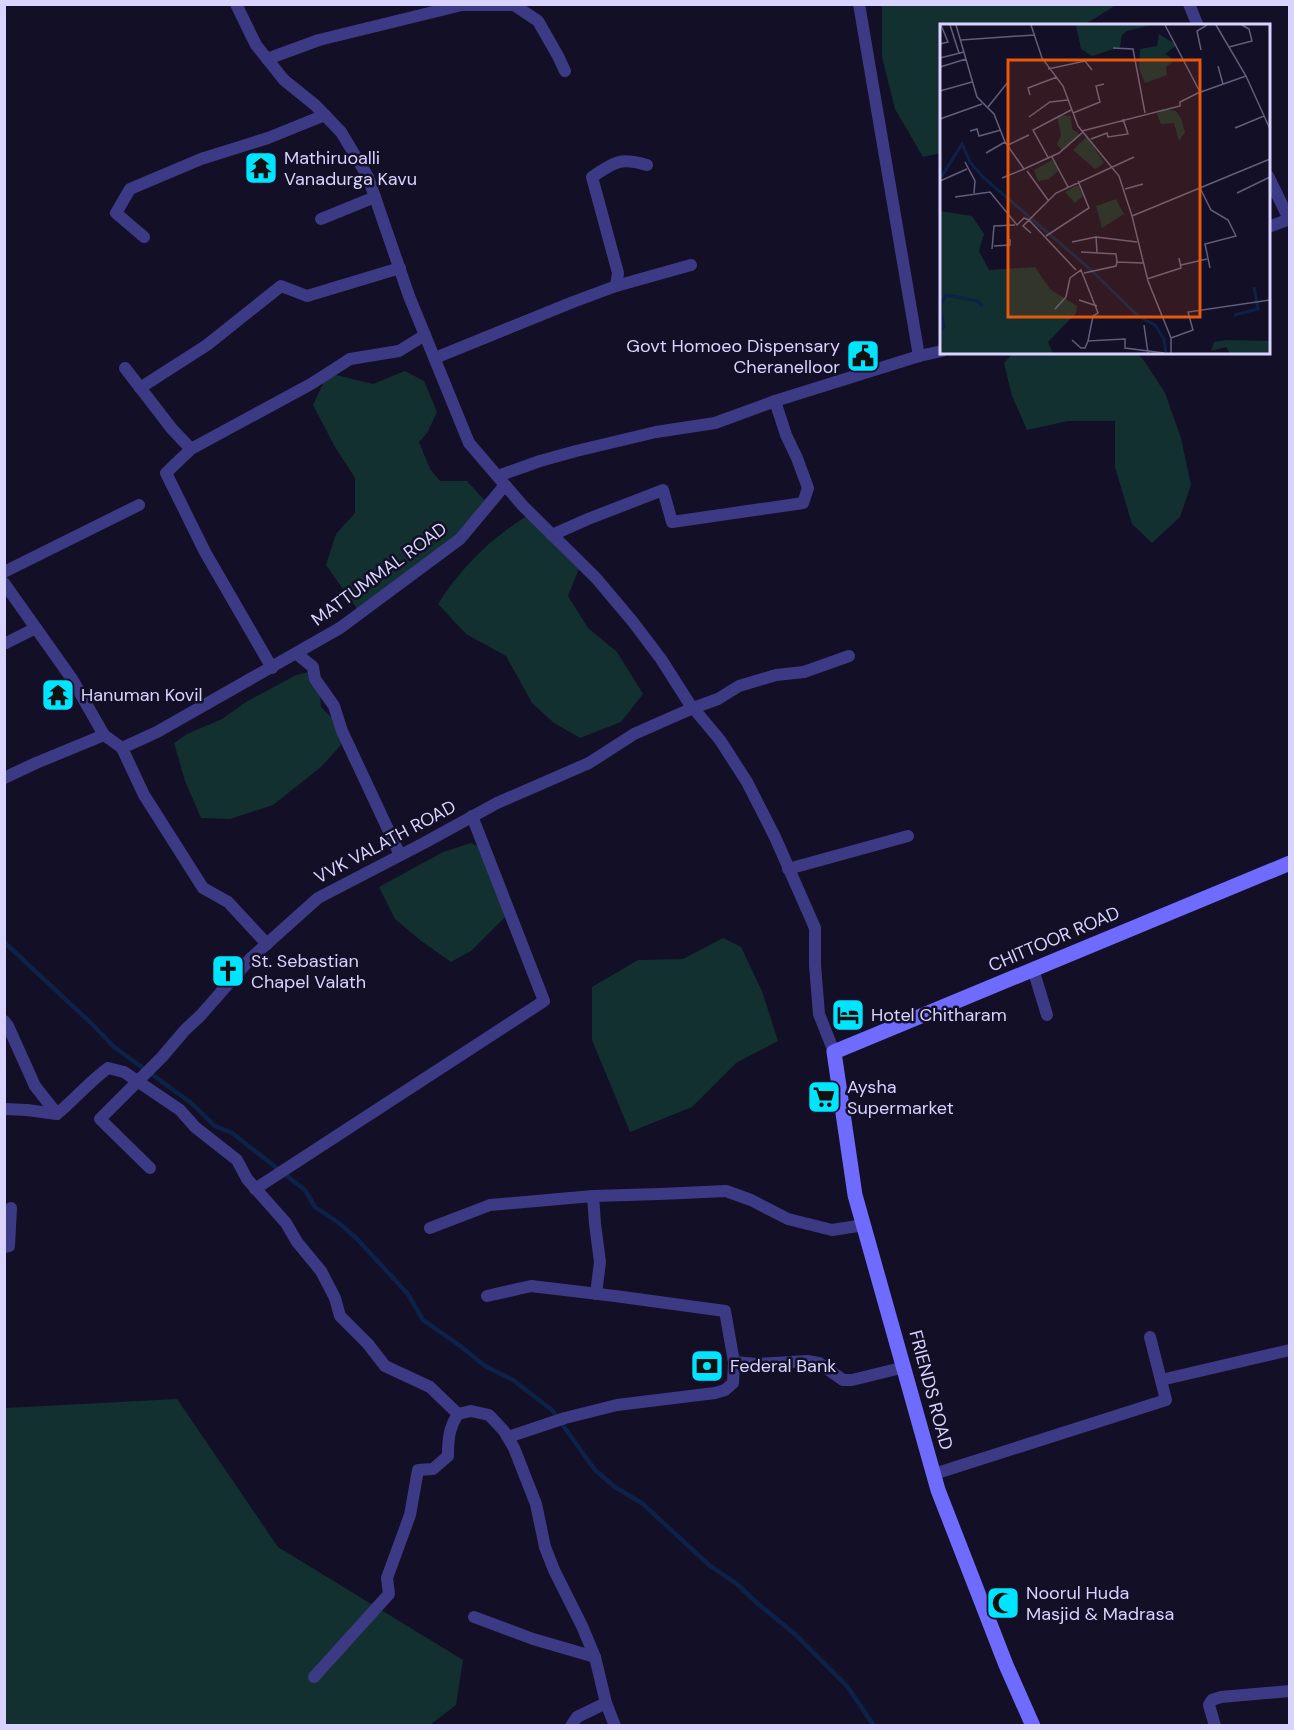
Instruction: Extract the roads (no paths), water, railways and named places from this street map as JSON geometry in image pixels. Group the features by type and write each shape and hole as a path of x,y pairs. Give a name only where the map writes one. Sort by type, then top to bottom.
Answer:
{"main road":[{"name":"CHITTOOR ROAD","path":"834,1052 1290,862"},
{"name":"FRIENDS ROAD","path":"834,1052 855,1195 938,1490 1002,1654 1033,1725"}],"street":[{"path":"236,4 256,45 284,80 341,132 368,177 409,296 469,442 523,506 596,578 633,622 693,708 720,740 747,782 775,837 815,928 819,1014 834,1052"},
{"path":"859,4 920,356"},
{"path":"1188,4 1197,24"},
{"path":"267,59 319,40 462,5 514,5 538,21 565,71"},
{"path":"144,237 116,213 130,189 201,159 268,138 325,115"},
{"path":"616,286 618,273 592,177 614,163 631,160 647,165"},
{"path":"1270,178 1289,219 1270,227"},
{"path":"321,219 375,197"},
{"path":"435,358 616,286 691,265"},
{"path":"140,388 207,345 281,286 307,296 400,268"},
{"path":"272,668 205,552 166,473 191,449 311,384 351,359 399,351 425,334"},
{"path":"502,480 540,461 656,432 715,423 775,401 940,351"},
{"path":"125,368 172,429 191,449"},
{"path":"552,536 588,519 663,490 672,522 803,502 808,489 775,401"},
{"name":"MATTUMMAL ROAD","path":"122,748 157,732 340,628 460,539 502,480"},
{"path":"4,572 139,505"},
{"path":"4,583 72,679 104,735 122,748 144,795 203,888 228,902 267,944"},
{"path":"4,644 36,628"},
{"path":"297,654 313,667 315,679 334,706 342,731 400,855"},
{"name":"VVK VALATH ROAD","path":"150,1168 100,1119 153,1068 250,958 318,898 497,803 589,762 634,734 718,699 739,686 776,675 804,672 849,656"},
{"path":"4,778 36,762 104,735"},
{"path":"255,1189 544,1001 472,816"},
{"path":"788,868 908,836"},
{"path":"1033,969 1047,1015"},
{"path":"4,1021 34,1086 57,1114"},
{"path":"4,1109 57,1114 71,1103 92,1080 108,1068 124,1072 138,1081 180,1110 195,1126 237,1160 247,1179 286,1223 297,1242 321,1271 335,1298 340,1316 368,1344 385,1366 430,1387 458,1414"},
{"path":"430,1228 490,1205 593,1196 726,1191 751,1200 788,1219 832,1230 864,1226"},
{"path":"593,1196 594,1224 600,1262 596,1294"},
{"path":"4,1247 9,1246 11,1208"},
{"path":"487,1296 531,1286 725,1311 734,1362 733,1383 725,1390 617,1405 565,1418 508,1437"},
{"path":"934,1474 1166,1400 1150,1337"},
{"path":"1161,1380 1290,1350"},
{"path":"734,1362 757,1364 807,1361 819,1364 843,1380 852,1380 905,1367"},
{"path":"458,1414 471,1411 489,1415 504,1431 514,1448 536,1504 545,1547 595,1657 606,1703 615,1725"},
{"path":"314,1677 389,1594 387,1578 410,1515 418,1470 433,1469 448,1456 448,1436 458,1414"},
{"path":"474,1617 533,1639 595,1657"},
{"path":"1215,1725 1209,1705 1212,1700 1221,1697 1290,1691"},
{"path":"571,1725 577,1717 606,1703"}],"waterway":[{"path":"4,942 114,1047 190,1102 215,1126 232,1133 305,1190 315,1207 339,1223 357,1239 408,1294 423,1320 485,1366 513,1380 552,1410 595,1470 615,1487 643,1504 709,1565 737,1584 795,1634 847,1686 874,1726"}],"place":[{"name":"Mathiruoalli Vanadurga Kavu","path":"261,168"},
{"name":"Govt Homoeo Dispensary Cheranelloor","path":"863,356"},
{"name":"Hanuman Kovil","path":"58,695"},
{"name":"St. Sebastian Chapel Valath","path":"228,971"},
{"name":"Hotel Chitharam","path":"848,1015"},
{"name":"Aysha Supermarket","path":"824,1097"},
{"name":"Federal Bank","path":"707,1366"},
{"name":"Noorul Huda Masjid & Madrasa","path":"1003,1603"}]}
